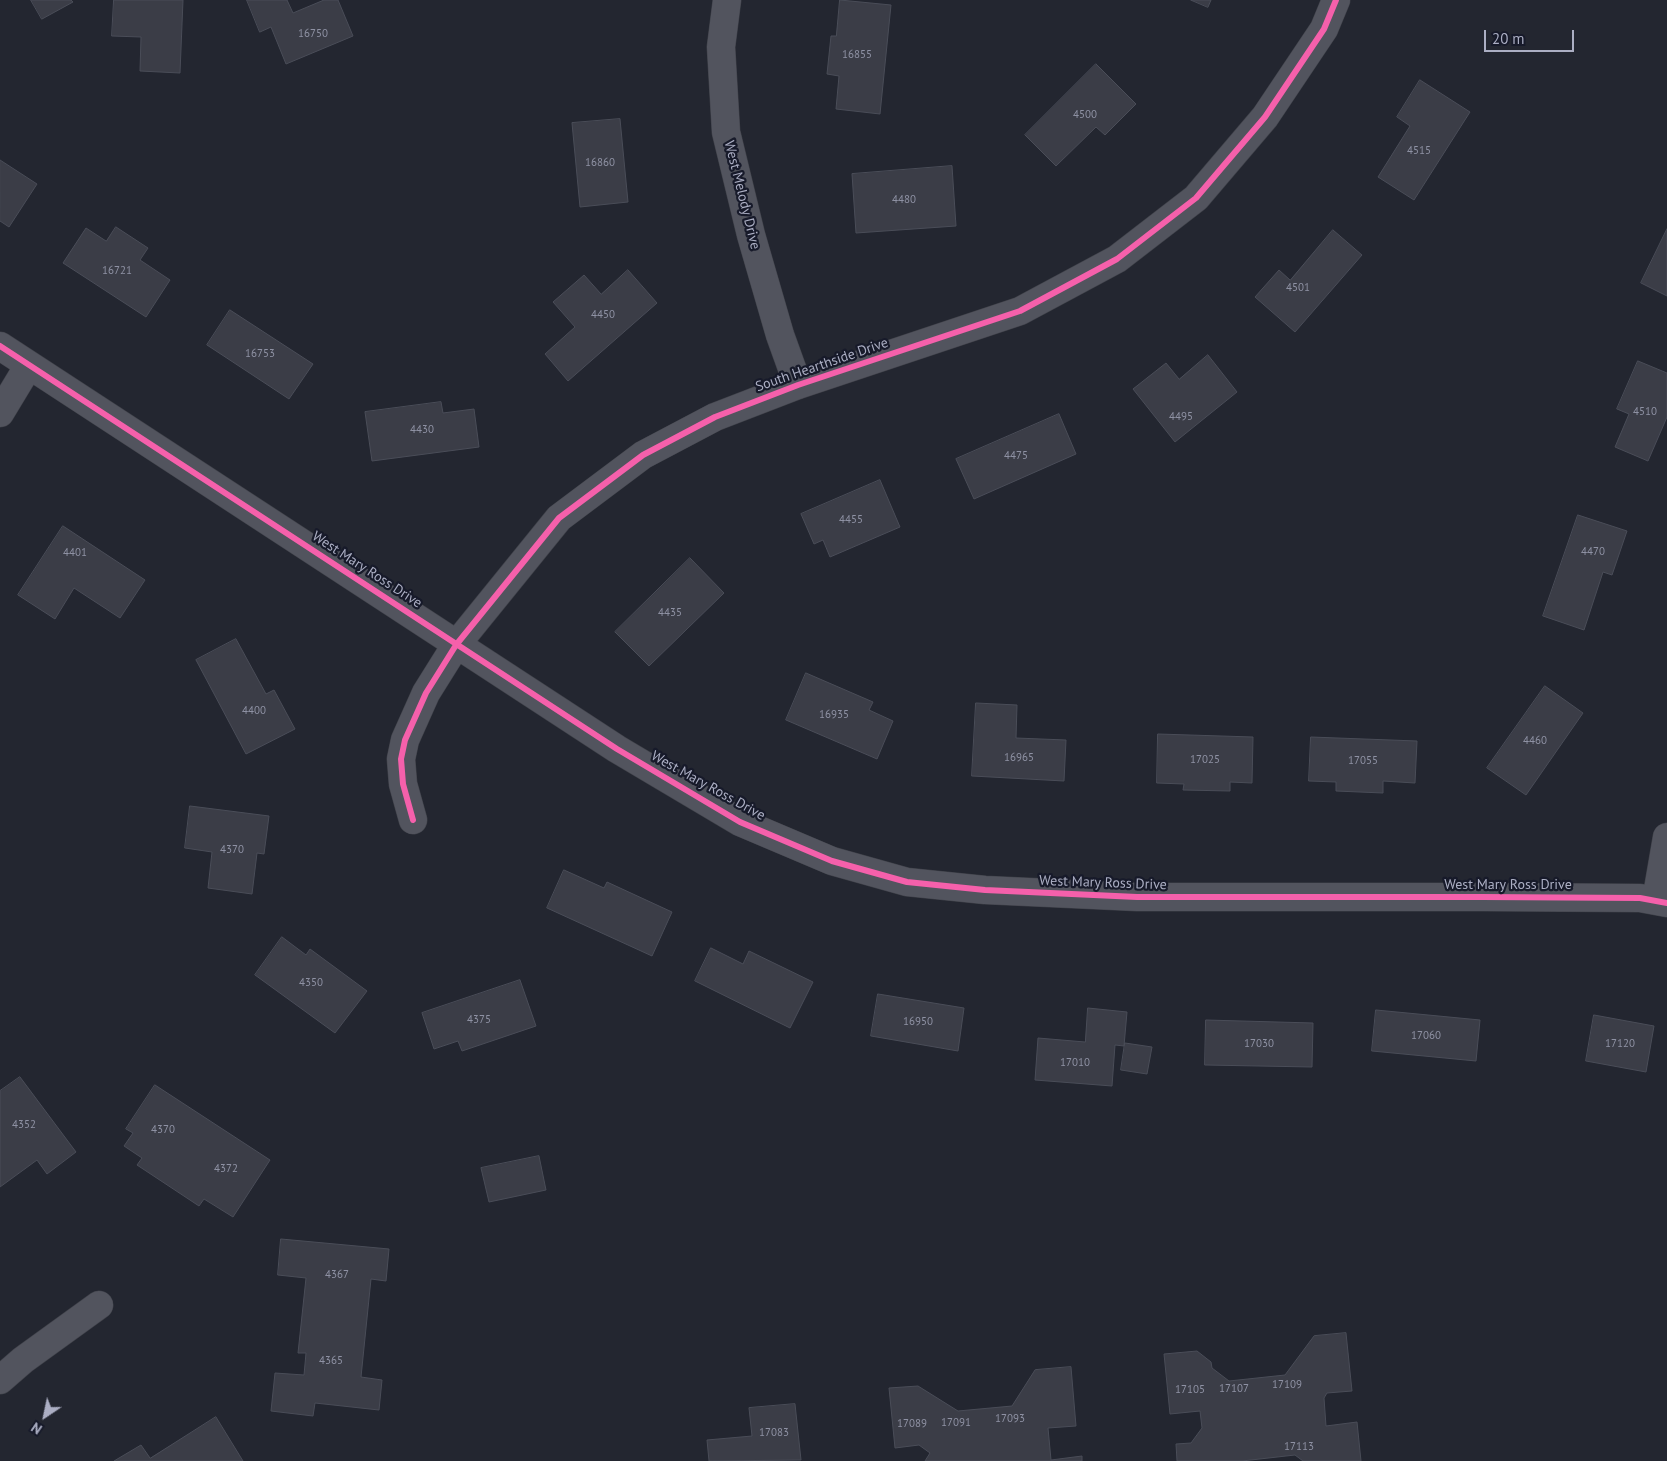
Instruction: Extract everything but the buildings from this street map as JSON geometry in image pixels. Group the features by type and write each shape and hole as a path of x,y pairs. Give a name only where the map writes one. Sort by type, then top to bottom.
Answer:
{"street":[{"name":"West Melody Drive","path":"727,0 721,47 726,132 751,235 780,335 798,385"},
{"name":"South Hearthside Drive","path":"413,820 403,784 401,759 405,740 426,693 456,644 559,518 643,454 715,417 798,385 1020,311 1117,259 1196,198 1265,117 1324,29 1336,0"},
{"name":"West Mary Ross Drive","path":"0,346 617,749 740,822 832,861 907,882 985,890 1138,898 1640,898 1661,902"},
{"path":"0,413 29,365"},
{"path":"1661,902 1667,837"},
{"path":"0,1380 23,1360 99,1304"}],"cycle path":[{"path":"413,820 403,784 401,759 405,740 426,693 456,645 559,518 643,455 715,417 798,385 1020,311 1117,259 1196,198 1265,117 1324,29 1336,0"},
{"path":"0,346 617,749 740,822 832,861 907,882 985,890 1137,897 1640,898 1667,903"}]}
